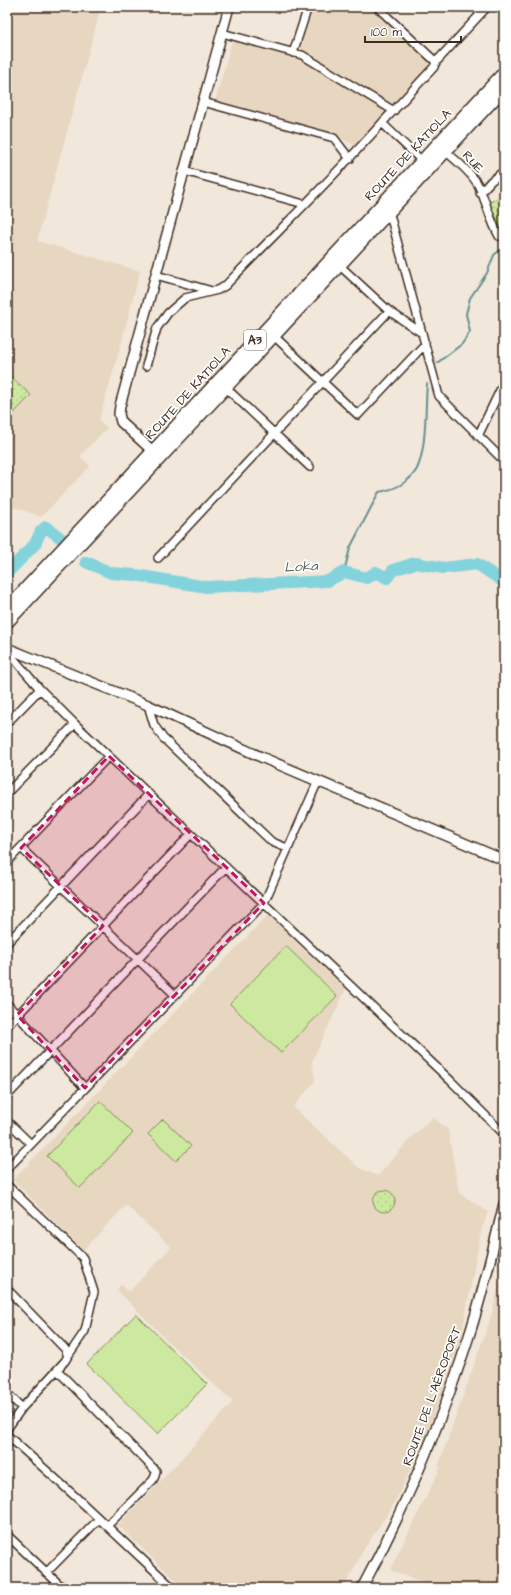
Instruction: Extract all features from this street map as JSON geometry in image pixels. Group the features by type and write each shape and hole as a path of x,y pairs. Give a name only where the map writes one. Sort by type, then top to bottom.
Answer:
{"highway":[{"name":"ROUTE DE KATIOLA","path":"7,622 157,455 268,326 504,73"},
{"name":"ROUTE DE KATIOLA","path":"7,609 157,455 226,388 504,88"}],"main road":[{"path":"157,455 122,422 119,414 120,406 229,7"},
{"path":"7,650 148,705 261,757 504,860"},
{"name":"ROUTE DE L'AÉROPORT","path":"362,1588 413,1482 429,1446 454,1381 484,1284 504,1204"}],"street":[{"path":"293,53 308,7"},
{"path":"377,7 436,62"},
{"path":"474,7 481,13"},
{"path":"146,366 157,328 168,313 185,298 214,292 225,286 304,204 350,159 487,7"},
{"path":"222,33 302,55 394,111"},
{"path":"203,102 334,138 350,159"},
{"path":"382,123 422,161"},
{"name":"RUE","path":"445,152 469,173 477,183 492,224 499,236"},
{"path":"184,171 304,204"},
{"path":"480,193 491,181 504,171"},
{"path":"389,211 439,398 504,461"},
{"path":"339,265 390,311 422,333"},
{"path":"156,275 214,292"},
{"path":"158,558 390,311"},
{"path":"274,336 359,414 425,344"},
{"path":"478,436 504,382"},
{"path":"226,388 310,467"},
{"path":"7,650 40,689 75,724 451,1081 504,1134"},
{"path":"7,723 40,689"},
{"path":"148,705 154,725 173,748 272,842 287,848"},
{"path":"7,793 75,724"},
{"path":"7,862 109,756"},
{"path":"7,1169 264,903 287,848 318,781"},
{"path":"7,943 149,794"},
{"path":"7,1026 191,834"},
{"path":"21,848 175,995"},
{"path":"7,1096 226,867"},
{"path":"7,1004 85,1088"},
{"path":"7,1121 31,1144"},
{"path":"7,1185 83,1258 94,1292 85,1331 57,1370 22,1408 7,1429"},
{"path":"7,1289 65,1349 68,1356"},
{"path":"57,1370 156,1471 153,1480 107,1526"},
{"path":"7,1393 22,1408"},
{"path":"7,1435 173,1588"},
{"path":"46,1573 99,1519"},
{"path":"7,1535 63,1588"}],"highlighted area":[{"path":"109,756 264,903 85,1088 17,1015 103,926 21,848"}],"shaded area":[{"path":"7,7 101,7 37,241 140,271 99,420 107,428 80,456 90,466 41,517 15,507 7,516"},
{"path":"314,7 370,7 434,65 356,146 335,135 215,102 232,41 297,59"},
{"path":"268,915 346,989 312,1061 315,1081 293,1107 359,1168 378,1176 409,1140 433,1117 448,1130 459,1193 488,1212 481,1231 462,1333 423,1444 391,1509 365,1547 344,1588 184,1588 118,1525 233,1402 177,1350 117,1290 121,1285 129,1292 171,1247 126,1205 83,1250 13,1180"},
{"path":"504,1265 504,1588 440,1588 390,1570 441,1467 438,1466 492,1314"}],"green space":[{"path":"504,195 504,232 488,203"},
{"path":"7,373 31,395 14,413 7,406"},
{"path":"286,946 337,996 281,1053 230,1004"},
{"path":"100,1101 133,1133 80,1188 47,1156"},
{"path":"163,1119 191,1146 176,1161 148,1134"},
{"path":"384,1190 392,1193 395,1201 392,1209 384,1212 376,1209 373,1201 376,1193"},
{"path":"136,1314 207,1384 158,1434 87,1364"}],"waterway":[{"path":"437,363 462,344 470,332 466,314 470,298 487,273 494,255 504,247"},
{"path":"344,572 350,548 379,492 390,490 405,482 417,469 424,439 427,384"},
{"name":"Loka","path":"7,573 35,544 41,531 46,527 62,539"},
{"name":"Loka","path":"86,562 111,573 135,575 207,587 328,581 344,572 367,578 376,572 387,578 393,570 415,563 444,568 477,564 501,580 504,579"}]}
